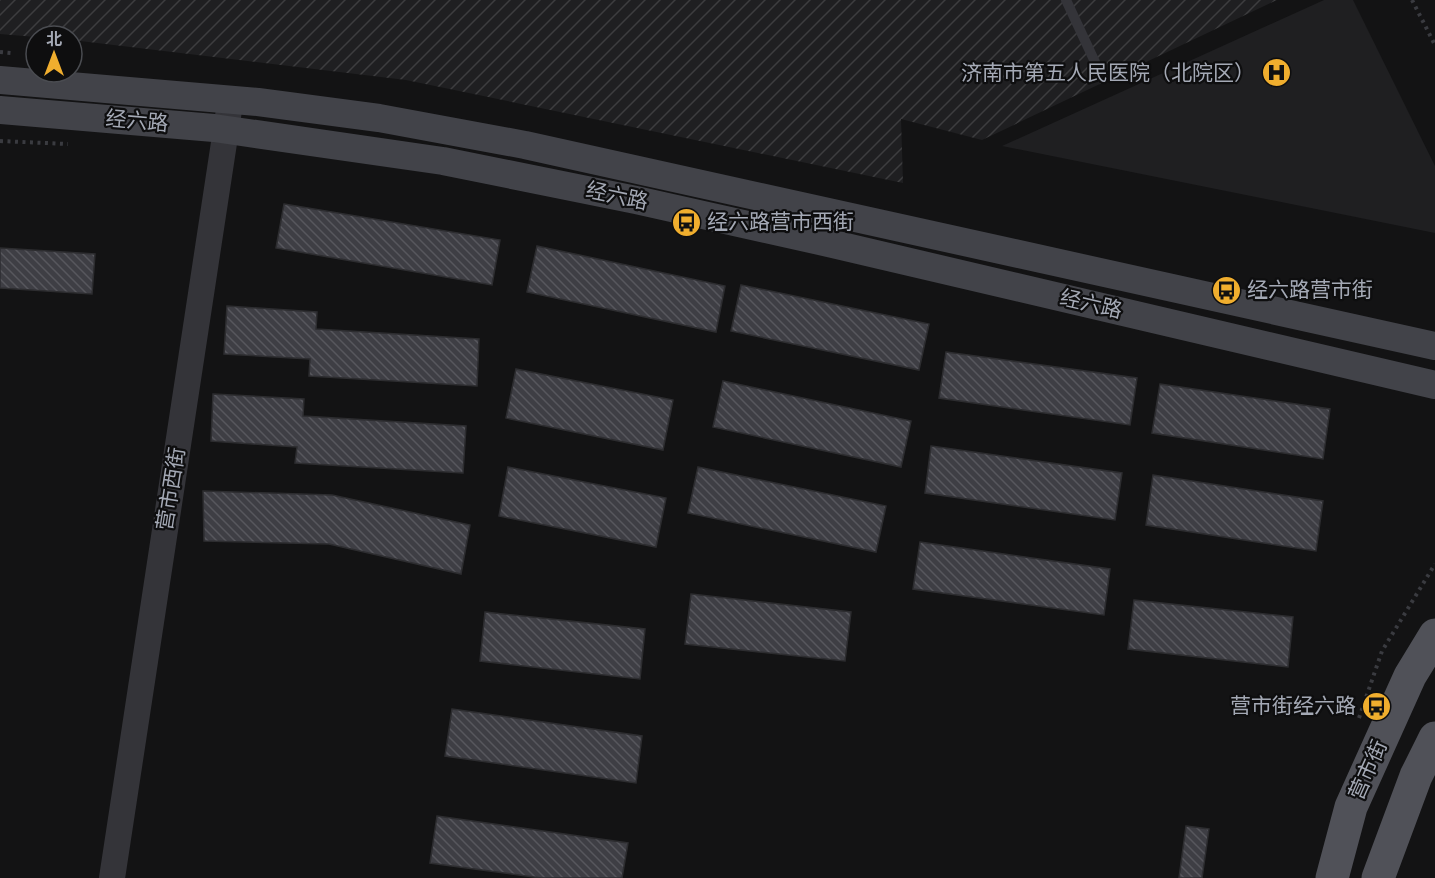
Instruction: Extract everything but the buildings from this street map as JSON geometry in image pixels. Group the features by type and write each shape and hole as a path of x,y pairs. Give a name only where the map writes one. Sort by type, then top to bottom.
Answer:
{"main road":[{"path":"0,69 24,77"},
{"name":"经六路","path":"0,80 24,82"},
{"name":"经六路","path":"53,84 231,100 379,118 525,145 1435,346"},
{"name":"经六路","path":"0,110 226,130 443,161 636,200 1435,385"},
{"path":"0,121 42,113"},
{"name":"营市街","path":"1332,878 1351,807 1410,676 1435,635"},
{"path":"1378,878 1416,776 1435,738"}],"street":[{"name":"营市西街","path":"112,878 231,100"}],"lane":[{"path":"1066,0 1095,62"}],"path":[{"path":"1412,0 1435,45"},
{"path":"0,141 70,144"}],"shaded area":[{"path":"0,0 1277,0 982,140 901,119 903,183 406,80 84,41 84,24 24,24 24,36 0,34"},
{"name":"济南市第五人民医院（北院区）","path":"1324,0 1353,0 1435,166 1435,233 1002,146"}],"place":[{"name":"济南市第五人民医院（北院区）","path":"1276,73"},
{"name":"经六路营市西街","path":"686,222"},
{"name":"经六路营市街","path":"1226,290"},
{"name":"营市街经六路","path":"1377,706"}]}
